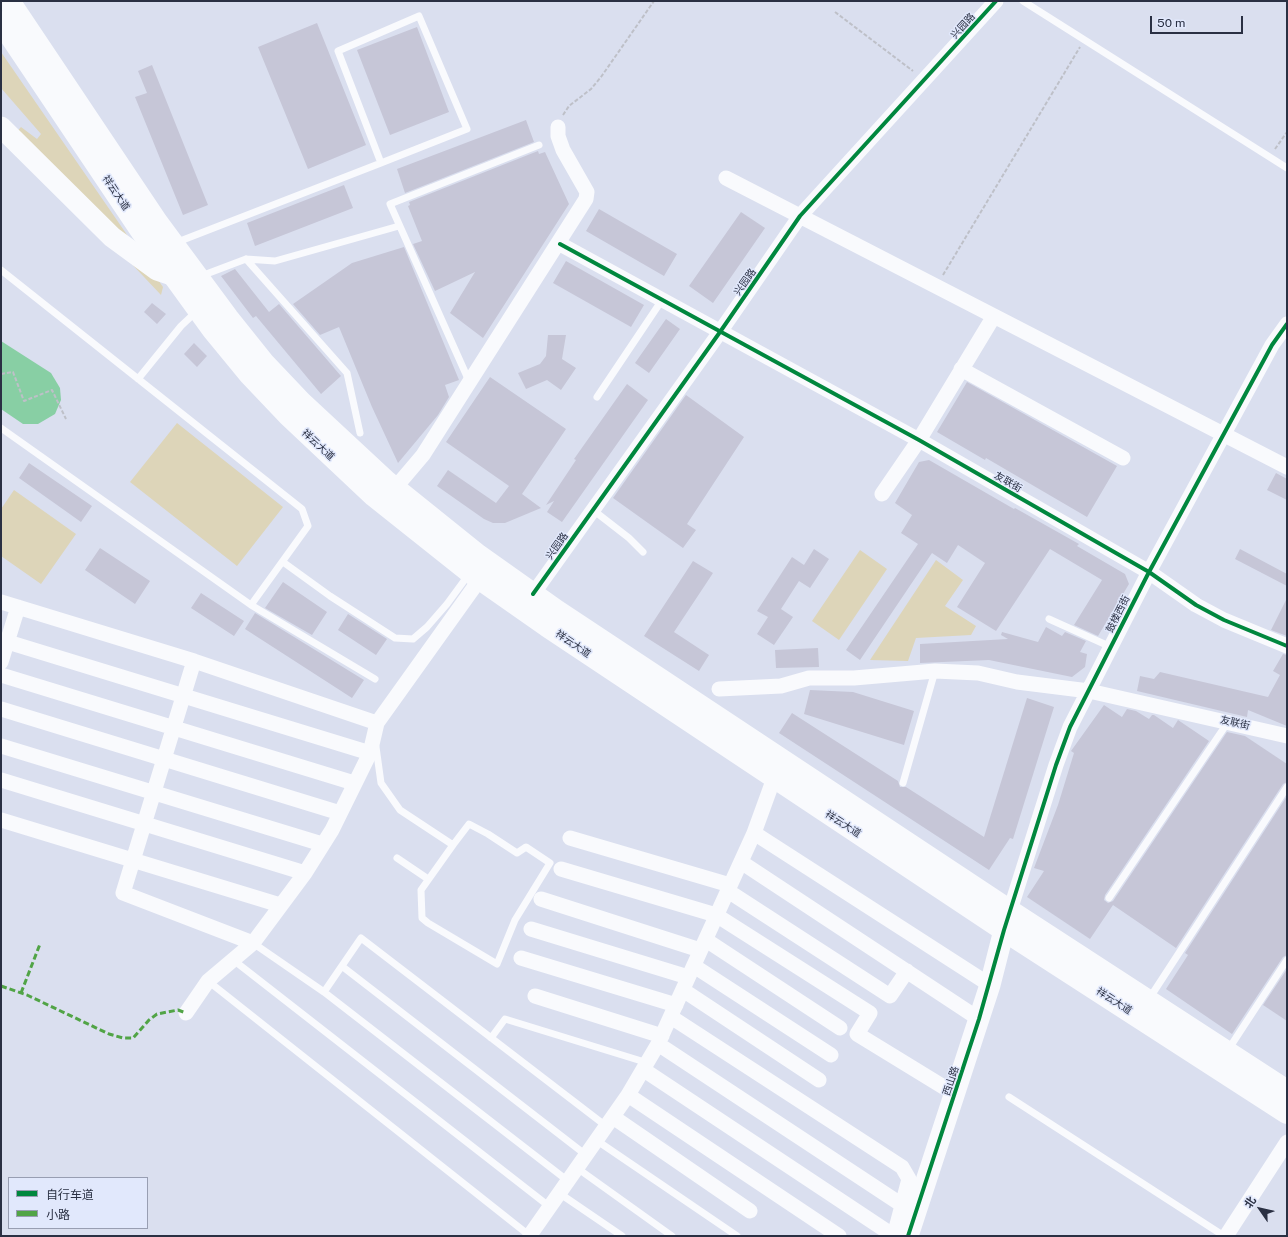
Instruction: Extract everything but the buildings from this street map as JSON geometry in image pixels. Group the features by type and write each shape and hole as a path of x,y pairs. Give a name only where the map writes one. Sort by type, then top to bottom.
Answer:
{"highway":[{"name":"祥云大道","path":"9,1 173,244 228,318 283,383 331,431 395,488 445,530 533,594 1287,1113"},
{"name":"祥云大道","path":"1,22 172,275 198,310 250,375 298,425 380,500 475,575 774,778 1007,920 1148,1001 1287,1091"}],"street":[{"name":"兴园路","path":"533,594 720,332 800,216 996,1"},
{"path":"1,127 112,237 157,270 172,275"},
{"path":"395,488 423,455 560,244 586,199 587,192 563,150 558,136 558,127"},
{"path":"726,178 1287,467"},
{"name":"友联街","path":"560,244 919,440 1149,572 1196,605 1224,620 1287,646"},
{"path":"882,494 919,440 994,316"},
{"name":"鼓楼西街","path":"1007,920 1056,765 1070,728 1149,572 1272,345 1287,324"},
{"path":"961,369 1123,458"},
{"path":"186,1013 208,981 232,959 253,943 305,873 332,830 370,753 376,729 475,575"},
{"path":"1,602 194,661 376,729"},
{"path":"1,662 4,641 18,607"},
{"path":"4,641 370,753"},
{"path":"194,661 123,893 253,943"},
{"name":"友联街","path":"719,689 781,686 809,678 854,678 878,674 935,671 978,673 1017,682 1089,691 1287,736"},
{"path":"1,676 354,783"},
{"path":"1,709 340,813"},
{"path":"1,746 322,844"},
{"path":"530,1235 628,1095 660,1040 754,833 774,778"},
{"path":"1,780 305,873"},
{"path":"1,820 280,905"},
{"path":"754,833 990,985"},
{"path":"570,838 729,888 890,996 907,971"},
{"path":"741,862 979,1019"},
{"path":"561,869 716,915 870,1013 857,1034 955,1094"},
{"path":"541,899 703,945 840,1028"},
{"name":"西山路","path":"908,1236 990,985 1007,920"},
{"path":"530,929 688,978 831,1055"},
{"path":"521,958 674,1011 902,1167 909,1179 894,1236 646,1066"},
{"path":"688,978 819,1080"},
{"path":"536,996 660,1040 902,1205"},
{"path":"628,1095 839,1236"},
{"path":"610,1121 750,1211"},
{"path":"1225,1236 1287,1142"}],"lane":[{"path":"1023,1 1287,168"},
{"path":"173,244 381,163 467,129 420,16 338,50 381,163"},
{"path":"470,383 390,204 538,145"},
{"path":"197,277 246,259 275,260 399,226"},
{"path":"246,259 347,373 360,434"},
{"path":"1,270 302,509 308,526 251,605"},
{"path":"597,397 662,300"},
{"path":"138,379 181,326 198,310"},
{"path":"1,428 251,605 375,679"},
{"path":"592,510 629,538 643,552"},
{"path":"283,562 384,632 395,638 413,639 427,627 475,575"},
{"path":"1049,619 1111,646"},
{"path":"903,783 935,671"},
{"path":"1109,898 1228,722"},
{"path":"376,729 381,783 400,810 453,845"},
{"path":"1148,1001 1287,787"},
{"path":"469,824 488,834 517,853 526,847 550,863 515,920 497,964 422,918 420,890 453,845 469,824"},
{"path":"397,858 428,880"},
{"path":"324,992 362,938 491,1038 610,1121"},
{"path":"253,943 324,992 568,1181"},
{"path":"232,959 550,1207"},
{"path":"1227,1052 1287,960"},
{"path":"343,967 586,1155"},
{"path":"208,981 530,1235"},
{"path":"491,1038 505,1019 646,1066"},
{"path":"1009,1097 1225,1236"},
{"path":"596,1140 737,1236"},
{"path":"577,1168 672,1236"},
{"path":"559,1193 622,1236"}],"path":[{"path":"558,127 559,121 569,106 591,89 601,77 654,1"},
{"path":"835,12 925,80"},
{"path":"936,287 1084,40"},
{"path":"1269,156 1287,132"},
{"path":"1,374 13,372 24,401 52,390 66,419"}],"shaded area":[{"path":"1,52 163,287 161,295 12,137 21,127 37,139 41,134 1,88"},
{"path":"1,341 51,373 60,388 61,400 55,414 38,424 23,424 1,409"},
{"path":"177,423 283,507 237,566 130,482"},
{"path":"14,490 76,534 41,584 1,556 1,509"},
{"path":"860,550 887,569 839,640 812,621"},
{"path":"936,560 963,580 945,606 976,626 971,635 916,638 908,661 870,660"}],"marked path":[{"path":"21,993 40,944"},
{"path":"1,986 27,995 109,1034 123,1038 133,1038 149,1020 157,1014 178,1010 186,1013"}],"cycle path":[{"path":"533,594 720,332 800,216 996,1"},
{"path":"560,244 919,440 1149,572 1196,605 1224,620 1287,646"},
{"path":"908,1236 979,1019 1004,930 1056,765 1070,727 1149,572 1272,345 1287,324"}]}
